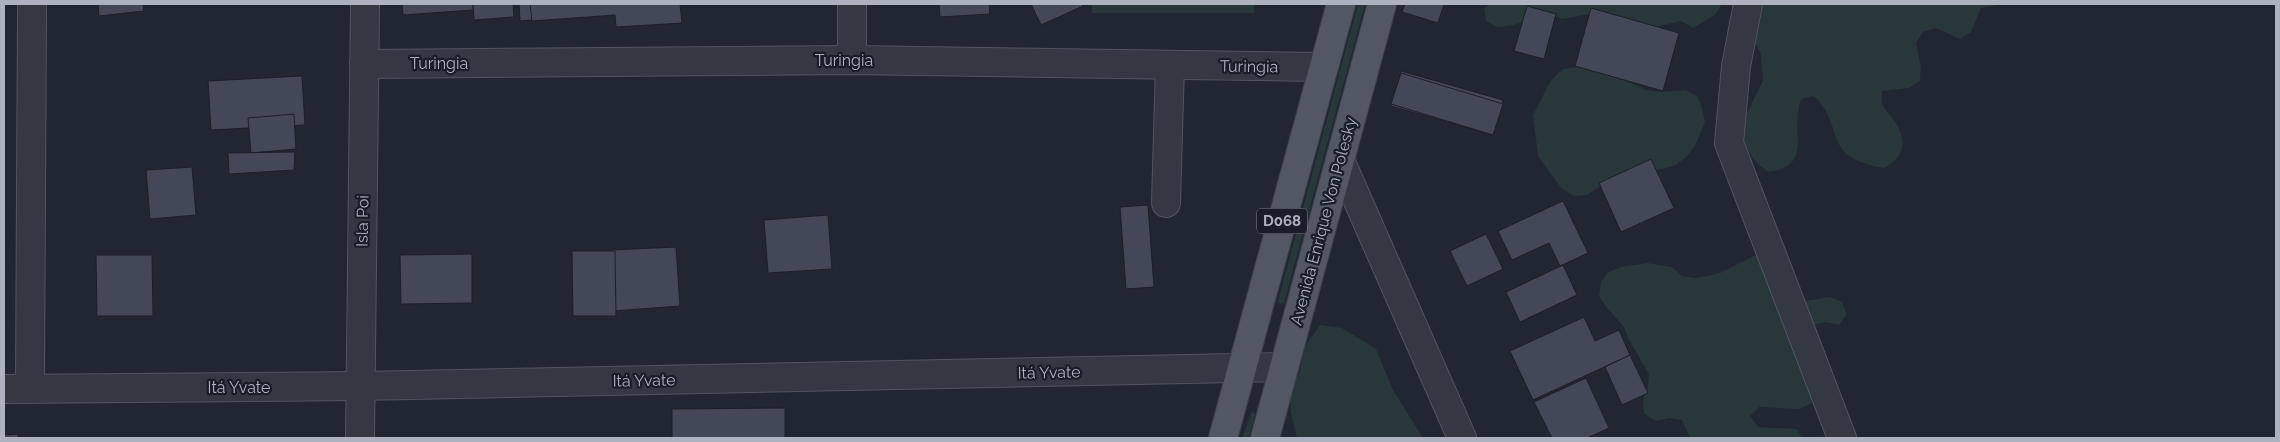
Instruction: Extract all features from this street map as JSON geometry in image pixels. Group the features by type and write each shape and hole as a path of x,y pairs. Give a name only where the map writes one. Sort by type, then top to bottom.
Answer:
{"main road":[{"name":"D068","path":"1223,438 1341,4"},
{"name":"Avenida Enrique Von Polesky","path":"1265,438 1382,4"}],"street":[{"path":"17,389 32,4"},
{"name":"Isla Poi","path":"360,438 364,4"},
{"path":"852,4 852,60"},
{"path":"1748,4 1736,66 1729,143 1842,438"},
{"name":"Turingia","path":"364,64 852,60 1324,67"},
{"path":"1166,203 1170,65"},
{"path":"1340,160 1462,438"},
{"name":"Itá Yvate","path":"17,389 360,386 1284,367"}],"shaded area":[{"path":"1092,4 1254,4 1254,13 1092,13"},
{"path":"1358,4 1365,4 1284,303 1279,304 1278,301"},
{"path":"1492,4 1722,4 1715,15 1693,28 1681,21 1650,28 1601,12 1562,19 1549,14 1510,26 1497,27 1486,21 1484,8"},
{"path":"1740,4 2002,4 1981,8 1971,32 1960,39 1936,28 1923,32 1916,43 1921,67 1920,81 1909,88 1882,91 1883,106 1896,123 1902,137 1902,149 1896,160 1884,168 1850,157 1842,149 1830,119 1814,96 1801,99 1797,123 1798,145 1792,162 1783,168 1769,172 1754,159 1739,129 1763,81 1761,54 1755,42 1738,34"},
{"path":"1588,67 1647,90 1660,92 1685,90 1697,96 1705,122 1695,146 1676,165 1663,169 1637,172 1613,184 1599,187 1587,195 1574,196 1562,189 1538,156 1533,115 1551,80 1563,69"},
{"path":"1756,255 1770,256 1804,301 1830,297 1842,302 1847,314 1839,325 1826,322 1814,325 1807,337 1824,398 1799,409 1759,407 1750,416 1758,427 1797,429 1802,438 1690,438 1682,420 1669,418 1656,421 1644,414 1643,400 1648,388 1649,374 1629,340 1624,327 1599,296 1601,282 1608,272 1621,267 1647,263 1672,267 1682,276 1695,278 1707,276 1720,273"},
{"path":"1320,325 1342,328 1376,349 1393,390 1423,438 1297,438 1291,414 1291,392 1300,371 1304,348"},
{"path":"1252,411 1255,414 1249,438 1242,438"}],"building":[{"path":"98,4 143,4 144,11 99,16"},
{"path":"402,4 473,4 473,10 403,15"},
{"path":"473,4 513,4 514,17 474,20"},
{"path":"519,4 543,4 544,19 520,21"},
{"path":"530,4 680,4 682,23 616,27 615,15 532,21"},
{"path":"939,4 989,4 990,14 940,17"},
{"path":"1031,4 1081,4 1083,6 1041,25"},
{"path":"1405,4 1444,4 1438,23 1402,12"},
{"path":"1527,6 1556,14 1544,59 1514,51"},
{"path":"1591,8 1679,33 1663,91 1575,66"},
{"path":"1401,71 1503,100 1493,135 1391,106"},
{"path":"1401,73 1503,104 1493,135 1391,104"},
{"path":"302,76 305,125 211,130 208,81"},
{"path":"294,114 296,149 251,153 248,118"},
{"path":"295,152 294,170 229,174 228,153"},
{"path":"1651,159 1674,208 1621,232 1599,183"},
{"path":"192,167 196,215 150,219 146,170"},
{"path":"1563,201 1588,253 1560,266 1549,243 1512,260 1498,231"},
{"path":"1148,205 1154,287 1126,289 1120,207"},
{"path":"828,215 832,269 768,273 764,220"},
{"path":"1486,234 1503,269 1467,286 1450,251"},
{"path":"676,247 680,306 613,311 611,250"},
{"path":"572,251 615,251 616,316 573,316"},
{"path":"472,254 472,303 401,304 400,255"},
{"path":"96,255 152,255 153,316 97,316"},
{"path":"1563,265 1577,295 1520,322 1506,292"},
{"path":"1584,317 1595,341 1619,330 1630,355 1533,400 1510,351"},
{"path":"1630,355 1648,393 1622,405 1605,367"},
{"path":"1586,378 1609,428 1587,438 1552,438 1534,402"},
{"path":"785,408 785,438 672,438 672,409"},
{"path":"18,434 18,438 4,438 4,435"}]}
